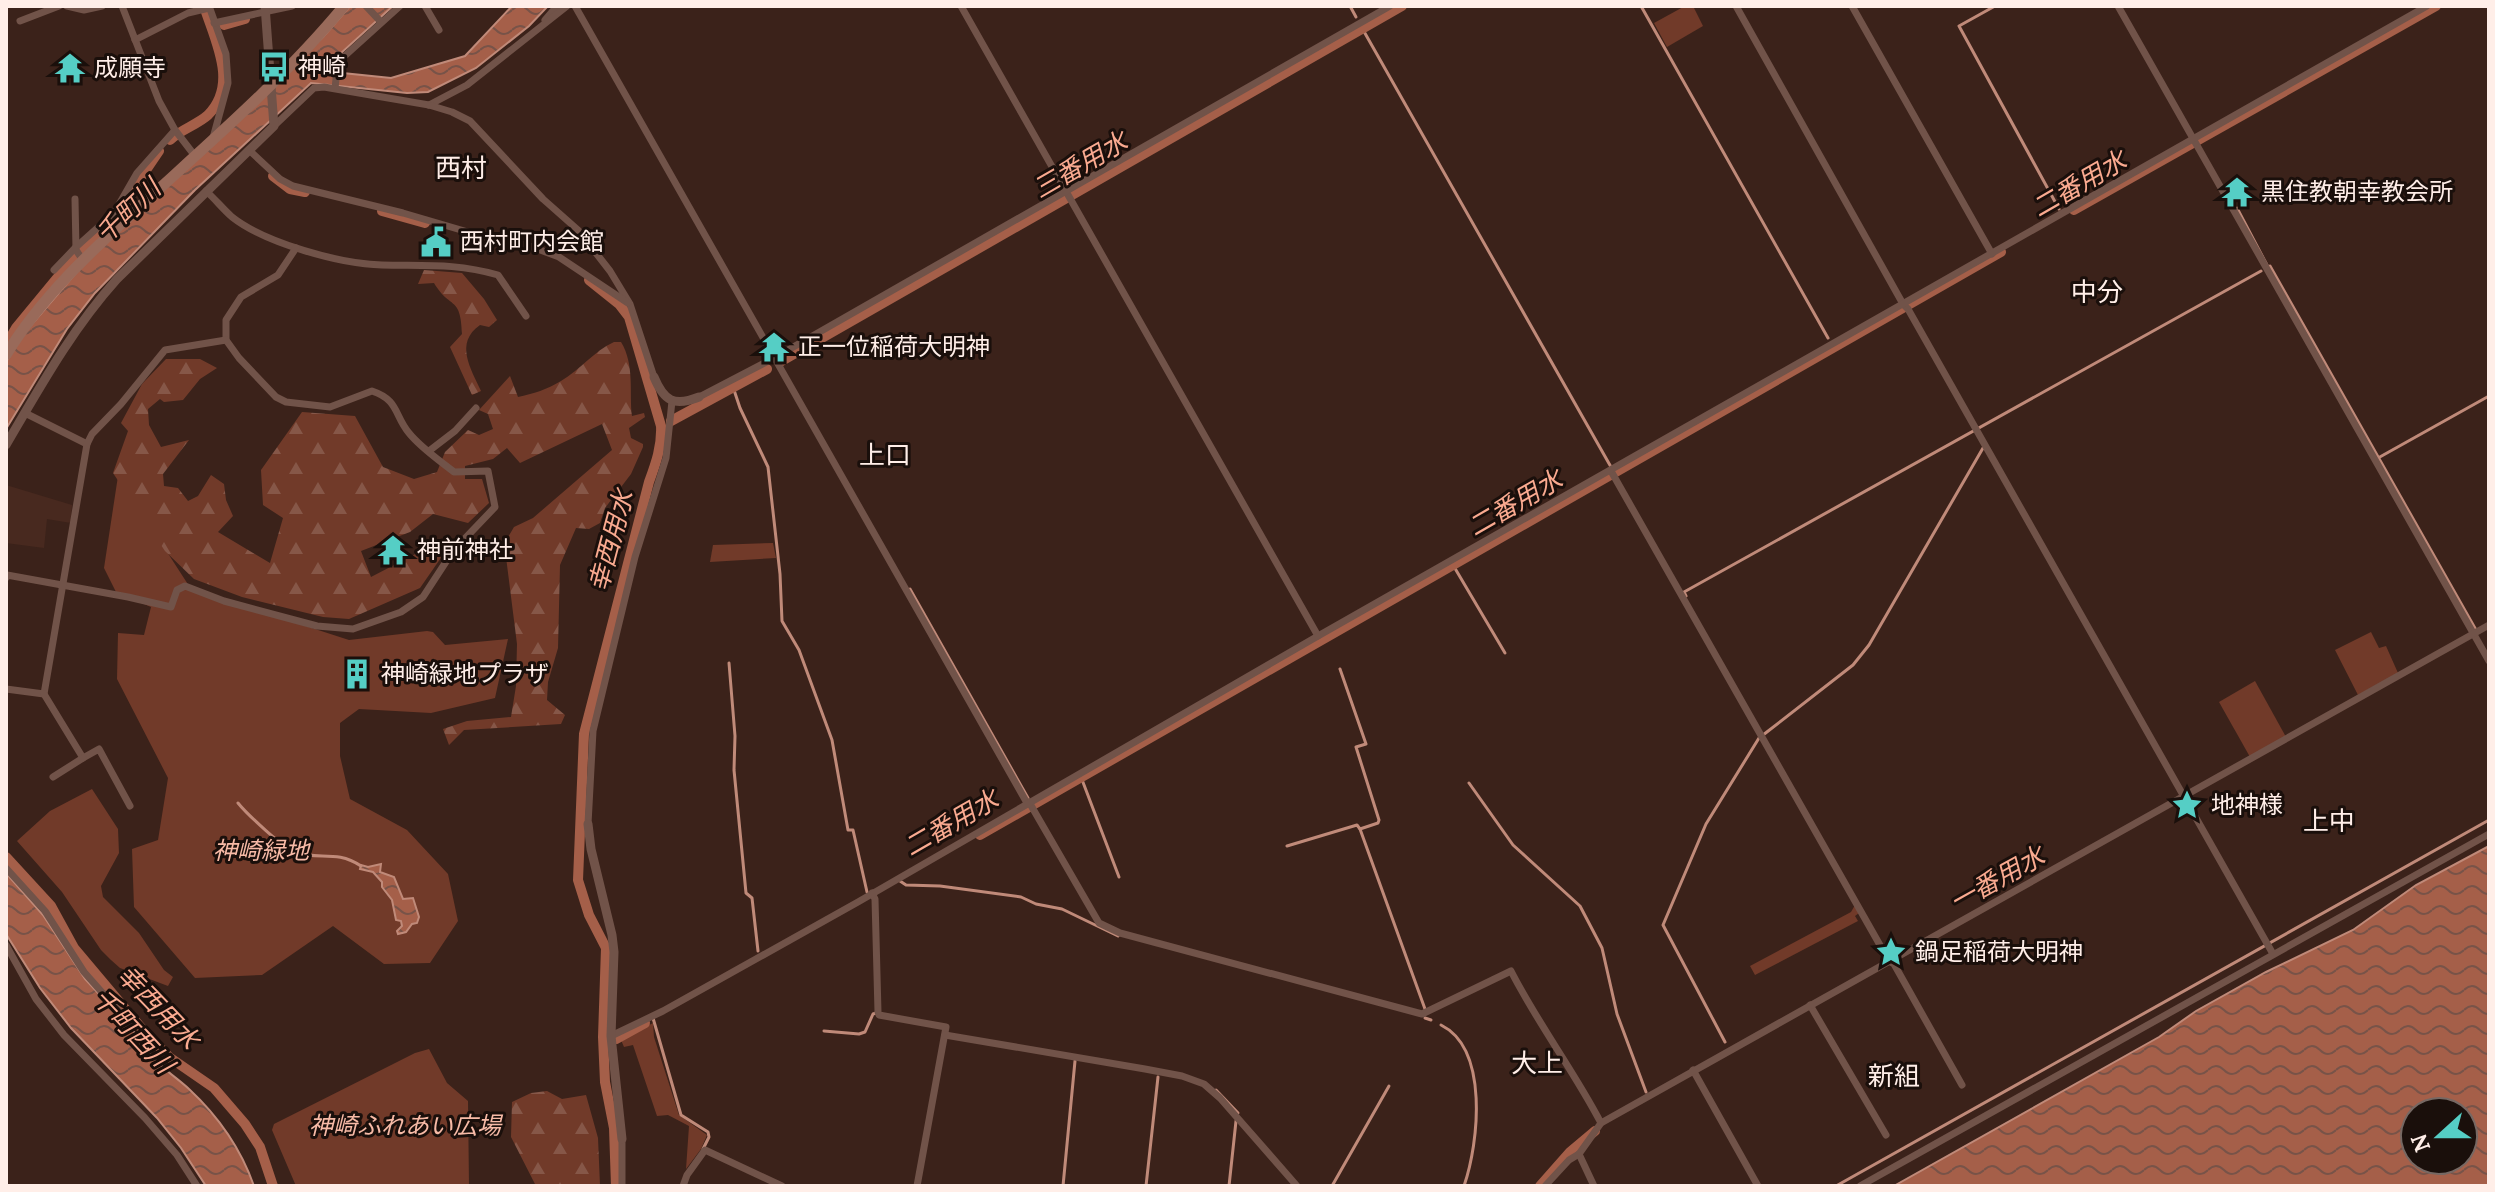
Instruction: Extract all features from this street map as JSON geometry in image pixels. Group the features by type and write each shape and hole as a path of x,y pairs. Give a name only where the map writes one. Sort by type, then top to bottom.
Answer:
{"main road":[{"path":"6,355 78,253 195,156 270,88 338,8"}],"street":[{"path":"20,21 59,6"},
{"path":"67,6 84,10 102,6"},
{"path":"122,6 159,101 175,130 195,156"},
{"path":"214,23 265,9 292,6"},
{"path":"366,6 380,21"},
{"path":"336,86 338,62 400,6"},
{"path":"425,6 439,30"},
{"path":"532,35 557,6"},
{"path":"429,105 467,85 567,6"},
{"path":"575,6 1099,923 1120,933 1422,1014 1511,971 1585,1093 1600,1127"},
{"path":"961,6 1318,636"},
{"path":"6,445 73,332 93,306 249,150 273,122 314,88 336,86 429,105 462,116 481,131 543,199 578,230 610,271 630,304 662,392 672,401 683,402 699,397 774,358 1068,195 1390,6"},
{"path":"1736,6 2273,954"},
{"path":"1852,6 1992,254"},
{"path":"2118,6 2489,661"},
{"path":"611,1036 663,1011 1030,804 1318,636 1612,474 2427,6"},
{"path":"135,40 188,13 206,8 227,60 228,83 213,140"},
{"path":"265,9 273,122"},
{"path":"54,270 78,253 114,213 137,173 175,130"},
{"path":"249,150 280,179 293,186 485,237 527,245 559,257 630,304"},
{"path":"206,191 233,217 274,241 296,248 368,264 457,266 498,275 526,316"},
{"path":"75,199 78,253"},
{"path":"6,578 7,575 62,584 171,607 177,590 185,586 224,601 343,630 401,612 423,597 453,551 495,507 488,471 454,472 410,435 392,402 386,397 372,391 330,407 286,402 276,397 239,358 226,340 226,320 241,297 278,275 296,248"},
{"path":"83,758 44,694 87,444 92,434 165,350 226,340"},
{"path":"622,1186 622,1139 611,1036 614,952 588,824 593,731 635,557 666,458 672,401"},
{"path":"429,451 455,431 476,408"},
{"path":"25,413 87,444"},
{"path":"1612,474 1962,1085"},
{"path":"1545,1186 1569,1160 1579,1154 1600,1127 2475,636 2489,625"},
{"path":"6,689 44,694"},
{"path":"53,777 99,749 130,806"},
{"path":"1860,1186 2489,834"},
{"path":"6,868 45,911 84,972 130,1024"},
{"path":"872,893 879,1015 946,1027 917,1186"},
{"path":"6,945 36,999 64,1035 145,1118 177,1155 197,1186"},
{"path":"1811,1007 1886,1135"},
{"path":"945,1035 1145,1069 1204,1084 1297,1186"},
{"path":"1694,1072 1758,1186"},
{"path":"683,1186 705,1150 782,1186"},
{"path":"1579,1154 1594,1186"}],"shaded area":[{"path":"6,485 72,505 71,523 47,519 44,548 6,543"}],"green space":[{"path":"1685,6 1693,6 1703,26 1667,47 1654,23"},
{"path":"424,270 462,273 497,320 489,327 480,325 468,340 467,356 481,391 472,395 450,347 462,334 459,313 434,283 418,284"},
{"path":"614,342 621,342 628,360 632,416 644,413 645,417 629,428 631,438 643,447 631,474 605,508 600,523 589,529 576,528 560,565 558,648 548,682 547,700 565,715 561,724 464,730 449,745 443,729 467,721 511,717 516,686 517,644 505,549 507,539 514,527 533,518 612,450 602,424 520,463 507,448 493,459 465,466 465,479 482,479 489,503 468,523 433,514 410,532 361,551 371,577 425,549 445,552 420,588 349,619 323,617 242,597 194,579 165,551 113,473 128,431 121,423 142,384 166,359 200,359 217,368 200,379 183,400 164,402 160,399 148,409 149,425 161,447 189,440 163,474 164,486 178,488 188,501 198,496 211,475 224,484 226,500 233,516 218,532 270,563 283,518 263,505 261,470 302,412 355,416 383,467 414,479 437,472 445,452 468,430 479,435 493,429 488,414 479,410 510,376 518,397 535,393 561,381"},
{"name":"神崎緑地","path":"118,476 191,589 349,640 427,631 433,632 445,645 508,639 495,698 431,713 359,709 340,723 340,756 350,799 407,830 448,874 458,921 430,963 384,964 333,926 262,975 195,978 134,907 132,849 158,840 168,778 117,679 118,633 144,635 151,607 116,592 104,568"},
{"path":"773,543 776,558 710,562 713,545"},
{"path":"2371,632 2379,648 2386,646 2398,673 2358,695 2335,650"},
{"path":"2255,681 2286,737 2250,757 2219,702"},
{"path":"92,789 118,829 119,853 101,886 103,897 139,933 164,970 173,977 168,986 120,968 111,960 62,892 17,841 50,811"},
{"path":"1855,905 1859,913 1855,916 1858,921 1755,975 1750,966 1851,912"},
{"path":"653,1023 654,1037 679,1115 707,1135 686,1169 689,1126 668,1115 657,1116 633,1045 624,1047 621,1040"},
{"name":"神崎ふれあい広場","path":"429,1049 447,1083 468,1101 469,1186 296,1186 272,1130 274,1124 415,1053"},
{"path":"547,1091 562,1099 586,1095 598,1138 600,1186 536,1186 511,1137 512,1102 531,1093"}],"water":[{"path":"350,6 393,6 330,63 333,72 391,78 465,56 512,6 548,6 529,26 476,68 428,92 407,93 311,83 195,190 95,293 67,329 6,429 6,362 20,338 81,267 323,37"},
{"path":"2489,846 2489,1186 1894,1186 2159,1037 2196,1011 2266,972 2353,930 2416,885"},
{"path":"381,864 380,872 394,877 403,899 413,898 419,917 417,923 406,932 398,934 401,921 396,920 392,900 382,887 382,882 373,872 360,869 361,865"},
{"name":"千町西川","path":"6,873 43,915 85,979 160,1064 210,1110 235,1146 254,1186 206,1186 157,1118 71,1028 40,988 6,934"}],"waterway":[{"path":"170,140 208,115 222,90 222,62 204,6"},
{"path":"1350,6 1356,17"},
{"name":"三番用水","path":"780,362 1402,6"},
{"path":"1641,6 1828,338"},
{"path":"1995,6 1959,26 2059,209"},
{"name":"二番用水","path":"2074,210 2436,6"},
{"path":"224,25 245,19"},
{"path":"1362,28 1611,467"},
{"name":"千町川","path":"6,345 16,328 77,254 119,216 159,151"},
{"name":"幸西用水","path":"273,176 290,189 305,192"},
{"path":"2237,208 2268,267"},
{"name":"幸西用水","path":"382,211 425,223"},
{"name":"二番用水","path":"980,835 2001,252"},
{"path":"2270,266 2476,630"},
{"path":"1686,596 1684,592 2261,271"},
{"name":"幸西用水","path":"589,280 619,304 629,317 661,426 658,454 584,734 578,880 589,915 606,948 603,1037 605,1082 614,1128 616,1186"},
{"name":"三番用水","path":"671,421 767,369"},
{"path":"733,387 768,467 782,621 799,650 832,740 848,830 853,830 867,892"},
{"path":"2378,458 2489,396"},
{"path":"1763,735 1853,665 1869,645 1983,448"},
{"path":"1453,565 1505,653"},
{"path":"910,589 1028,798"},
{"path":"729,663 735,736 734,770 746,893 752,898 758,951"},
{"path":"1287,846 1357,825 1360,829 1379,820 1356,747 1366,744 1340,669"},
{"path":"1725,1042 1663,925 1706,824 1759,738"},
{"path":"1081,777 1119,877"},
{"path":"1469,783 1513,845 1580,906 1602,948 1617,1014 1646,1092"},
{"path":"238,803 265,830 295,852 335,856 361,866"},
{"path":"1836,1186 2489,820"},
{"path":"1360,829 1425,1009"},
{"name":"幸西用水","path":"6,857 51,906 74,948 143,1030 169,1057 214,1088 245,1124 260,1147 273,1186"},
{"path":"900,881 906,885 940,886 1021,897 1036,904 1062,909 1118,936"},
{"path":"824,1031 865,1032 876,1013"},
{"path":"653,1018 681,1115 708,1132 703,1149"},
{"path":"1425,1018 1431,1020"},
{"name":"二番用水","path":"616,1039 645,1023"},
{"path":"1441,1025 1456,1037 1467,1054 1473,1075 1476,1122 1464,1186"},
{"path":"1063,1186 1075,1061"},
{"path":"1146,1186 1158,1077"},
{"path":"1332,1186 1389,1086"},
{"path":"1216,1090 1238,1113"},
{"path":"1229,1186 1236,1121"},
{"name":"一番用水","path":"1540,1186 1570,1152 1595,1131"}],"place":[{"name":"神崎","path":"274,67"},
{"name":"成願寺","path":"70,68"},
{"name":"黒住教朝幸教会所","path":"2237,192"},
{"name":"西村町内会館","path":"436,242"},
{"name":"正一位稲荷大明神","path":"774,347"},
{"name":"神前神社","path":"393,550"},
{"name":"神崎緑地プラザ","path":"357,674"},
{"name":"地神様","path":"2187,805"},
{"name":"鍋足稲荷大明神","path":"1891,952"}],"district":[{"name":"西村","path":"461,168"},
{"name":"中分","path":"2097,292"},
{"name":"上口","path":"885,455"},
{"name":"上中","path":"2329,821"},
{"name":"大上","path":"1537,1063"},
{"name":"新組","path":"1894,1076"}]}
